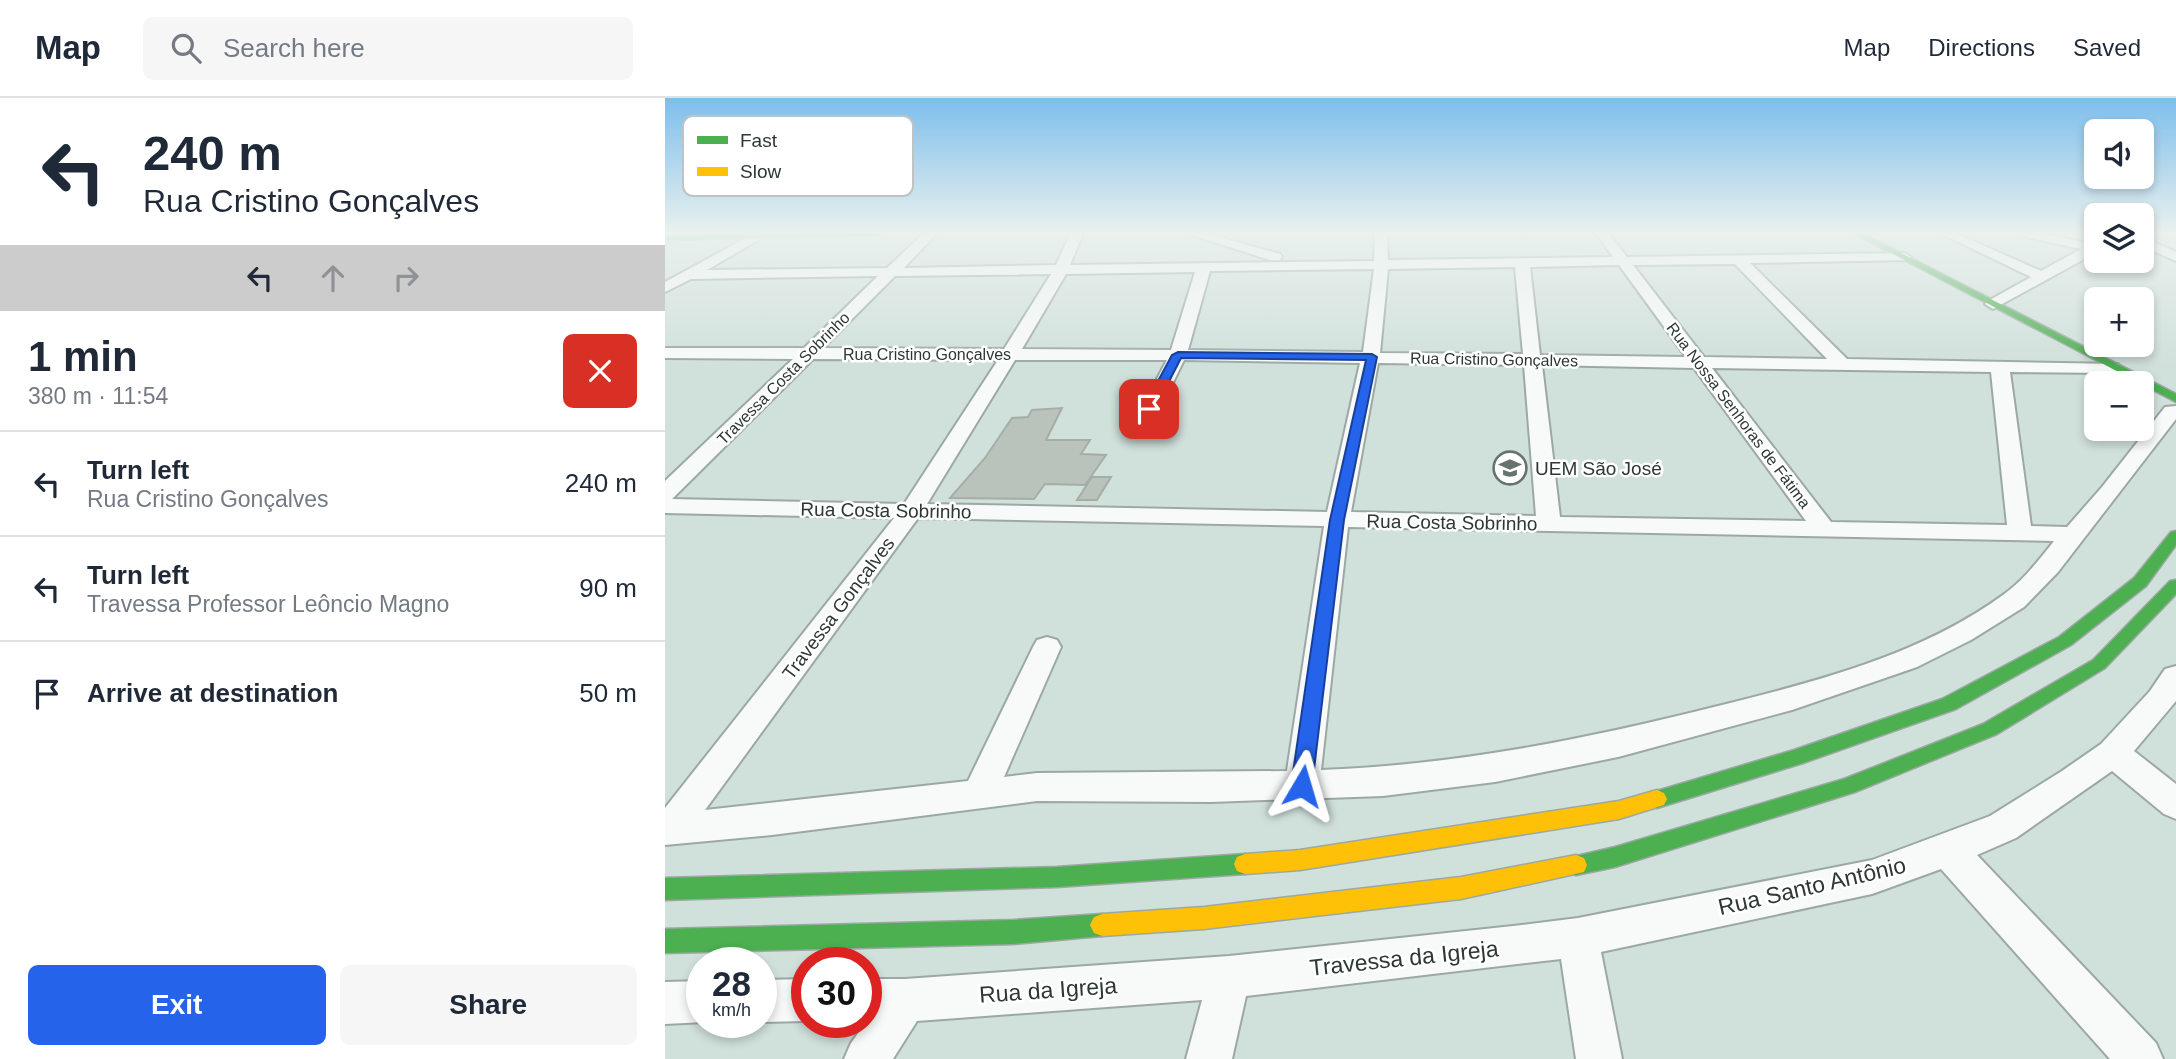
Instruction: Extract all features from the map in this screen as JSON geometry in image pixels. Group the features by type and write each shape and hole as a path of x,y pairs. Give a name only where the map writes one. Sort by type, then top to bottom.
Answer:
{"main road":[{"path":"1935,278 2105,371"},
{"path":"1940,278 1993,304 2106,371"},
{"path":"2154,395 2175,405"},
{"path":"2154,399 2175,405"},
{"path":"665,889 1057,877 1300,860 1619,810 1796,757 1949,704 2065,641 2140,582 2176,535"},
{"path":"665,941 1013,932 1204,918 1461,888 1615,857 1848,786 1990,729 2099,664 2176,585"}],"street":[{"path":"665,288 682,278"},
{"name":"Travessa Costa Sobrinho","path":"665,494 885,278"},
{"name":"Travessa Gonçalves","path":"667,829 912,510 1056,278"},
{"path":"1140,430 1178,355 1201,278"},
{"path":"1302,786 1337,520 1372,357 1380,278"},
{"path":"1525,278 1549,523"},
{"name":"Rua Nossa Senhoras de Fátima","path":"1636,278 1825,530"},
{"path":"1757,278 1842,365"},
{"path":"1993,304 2037,278"},
{"name":"Rua Cristino Gonçalves","path":"665,353 1372,357 2000,368 2084,372"},
{"path":"2000,368 2020,533"},
{"path":"667,829 772,820 1037,788 1302,786 1383,782 1495,768 1618,744 1793,699 1907,660 1992,615 2036,581 2072,534 2110,492 2175,405"},
{"name":"Rua Costa Sobrinho","path":"665,506 2072,534"},
{"path":"980,793 1047,648"},
{"name":"Rua Santo Antônio","path":"1578,937 1804,893 1872,877 1948,850 2003,827 2113,753 2171,694"},
{"path":"2113,753 2176,804"},
{"path":"1948,850 2140,1059"},
{"path":"1578,937 1599,1059"},
{"name":"Travessa da Igreja","path":"1230,978 1578,937"},
{"path":"1209,1059 1230,978"},
{"name":"Rua da Igreja","path":"886,1000 1230,978"},
{"path":"867,1059 886,1000"},
{"path":"665,1003 686,1002"}],"building":[{"path":"1062,408 1046,440 1090,440 1081,454 1106,455 1085,485 1045,484 1034,499 950,498 985,458 1012,418 1028,417 1032,410"},
{"path":"1092,477 1111,477 1097,500 1077,500"}],"traffic: fast":[{"path":"1943,278 2176,399"},
{"path":"1657,799 1796,757 1949,704 2065,641 2140,582 2176,535"},
{"path":"1576,865 1615,857 1848,786 1990,729 2099,664 2176,585"},
{"path":"665,889 1057,877 1245,864"},
{"path":"665,941 1013,932 1102,925"}],"traffic: slow":[{"path":"1245,864 1300,860 1619,810 1657,799"},
{"path":"1102,925 1204,918 1461,888 1576,865"}],"place":[{"name":"UEM São José","path":"1510,468"}],"route":[{"path":"1149,409 1178,355 1372,357 1337,520 1302,786"}]}
